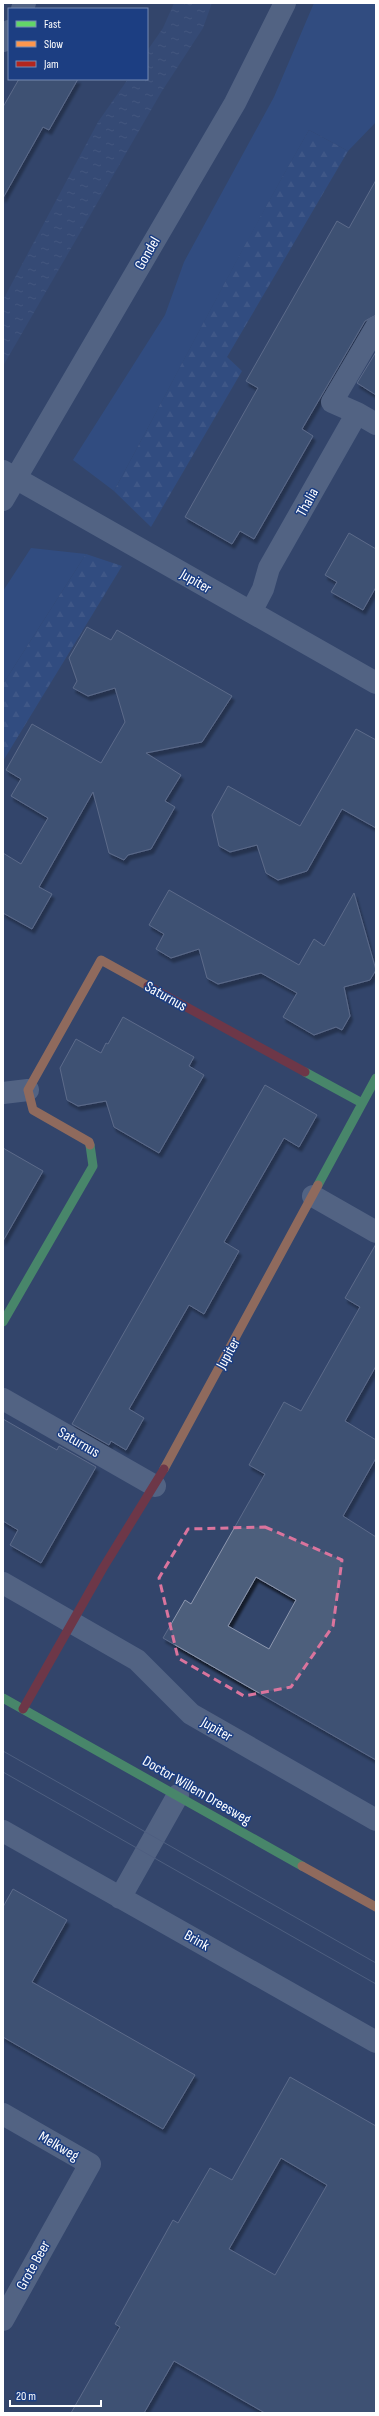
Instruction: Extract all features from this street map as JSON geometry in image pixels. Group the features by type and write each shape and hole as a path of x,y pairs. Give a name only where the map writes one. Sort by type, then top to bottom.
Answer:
{"street":[{"name":"Gondel","path":"3,500 9,475 235,103 285,3"},
{"path":"376,326 332,402 357,413 376,424"},
{"name":"Thalia","path":"251,612 263,589 269,568 357,413"},
{"name":"Jupiter","path":"9,475 376,683"},
{"name":"Saturnus","path":"28,1090 101,960 362,1103"},
{"name":"Jupiter","path":"23,1709 71,1622 130,1522 155,1486 376,1078"},
{"path":"3,1093 28,1090 32,1110 89,1142 93,1166 3,1322"},
{"path":"313,1196 376,1232"},
{"name":"Saturnus","path":"3,1399 155,1486"},
{"name":"Jupiter","path":"3,1583 137,1660 191,1714 376,1820"},
{"name":"Doctor Willem Dreesweg","path":"3,1698 376,1907"},
{"path":"3,1831 120,1898 178,1795"},
{"name":"Brink","path":"120,1898 376,2042"},
{"name":"Melkweg","path":"3,2114 90,2164 52,2232"},
{"name":"Grote Beer","path":"3,2320 52,2232"}],"highlighted area":[{"path":"265,1527 342,1560 333,1626 291,1687 244,1696 178,1658 159,1578 188,1529"}],"green space":[{"path":"314,3 376,3 376,122 348,151 309,130 114,491 73,460 165,315 184,262 274,97"},
{"path":"309,130 348,151 227,357 242,371 151,527 114,491 235,264"},
{"path":"31,548 86,554 3,684 3,591"},
{"path":"86,554 122,566 3,761 3,684"}],"water":[{"path":"174,3 212,3 203,28 162,91 3,366 3,300 98,122 127,80 148,80 148,50 163,28"}],"building":[{"path":"18,80 77,80 49,130 43,127 3,198 3,107"},
{"path":"376,180 376,315 365,321 302,429 313,436 254,539 240,531 232,544 185,517 258,388 246,381 337,221 349,228"},
{"path":"376,352 376,395 357,383"},
{"path":"349,533 376,549 376,587 363,610 331,592 337,582 325,575"},
{"path":"87,627 111,640 117,630 232,696 202,742 146,753 181,775 165,801 175,807 151,849 128,855 124,860 109,853 93,792 39,887 52,894 32,929 3,913 3,853 21,864 48,818 11,796 21,779 6,770 32,724 101,763 125,722 115,688 88,696 73,688 77,681 69,658"},
{"path":"356,729 376,740 376,828 342,809 307,871 278,880 266,873 257,845 230,852 219,846 212,815 228,786 300,826"},
{"path":"169,890 299,965 314,939 324,946 354,893 376,970 370,980 344,987 350,1016 342,1030 336,1027 314,1035 283,1017 297,993 261,973 218,984 207,978 199,949 171,958 156,949 164,934 149,925"},
{"path":"123,1017 194,1057 189,1066 204,1075 159,1153 114,1127 106,1101 78,1106 67,1100 60,1068 76,1039 101,1053 106,1043 108,1044"},
{"path":"265,1085 317,1115 299,1147 284,1138 224,1242 239,1251 204,1314 189,1305 129,1409 144,1418 126,1450 111,1441 109,1445 72,1424"},
{"path":"3,1148 43,1171 3,1241"},
{"path":"376,1244 376,1366 345,1421 376,1440 376,1458 343,1516 376,1537 376,1760 163,1638 185,1600 191,1604 265,1474 249,1465 284,1402 301,1411 360,1307 345,1298","holes":["256,1577 296,1600 269,1649 228,1626"]},
{"path":"3,1419 57,1450 59,1446 96,1467 41,1563 10,1545 18,1530 3,1521"},
{"path":"13,1889 67,1920 32,1982 195,2075 163,2129 3,2037 3,1907"},
{"path":"290,2077 376,2126 376,2413 265,2413 174,2361 144,2413 71,2413 120,2327 115,2324 173,2220 178,2223 210,2168 232,2180","holes":["281,2158 327,2185 275,2275 229,2249"]}],"tram line":[{"path":"3,1751 376,1963"},
{"path":"3,1772 376,1984"}],"traffic: fast":[{"path":"305,1072 362,1103"},
{"path":"318,1185 376,1078"},
{"path":"3,1322 93,1166 90,1145"},
{"path":"3,1698 302,1866"}],"traffic: slow":[{"path":"90,1145 89,1142 33,1110 28,1090 101,960 148,986"},
{"path":"164,1469 318,1185"},
{"path":"302,1866 376,1907"}],"traffic: jam":[{"path":"148,986 305,1072"},
{"path":"23,1709 103,1568 164,1469"}]}
